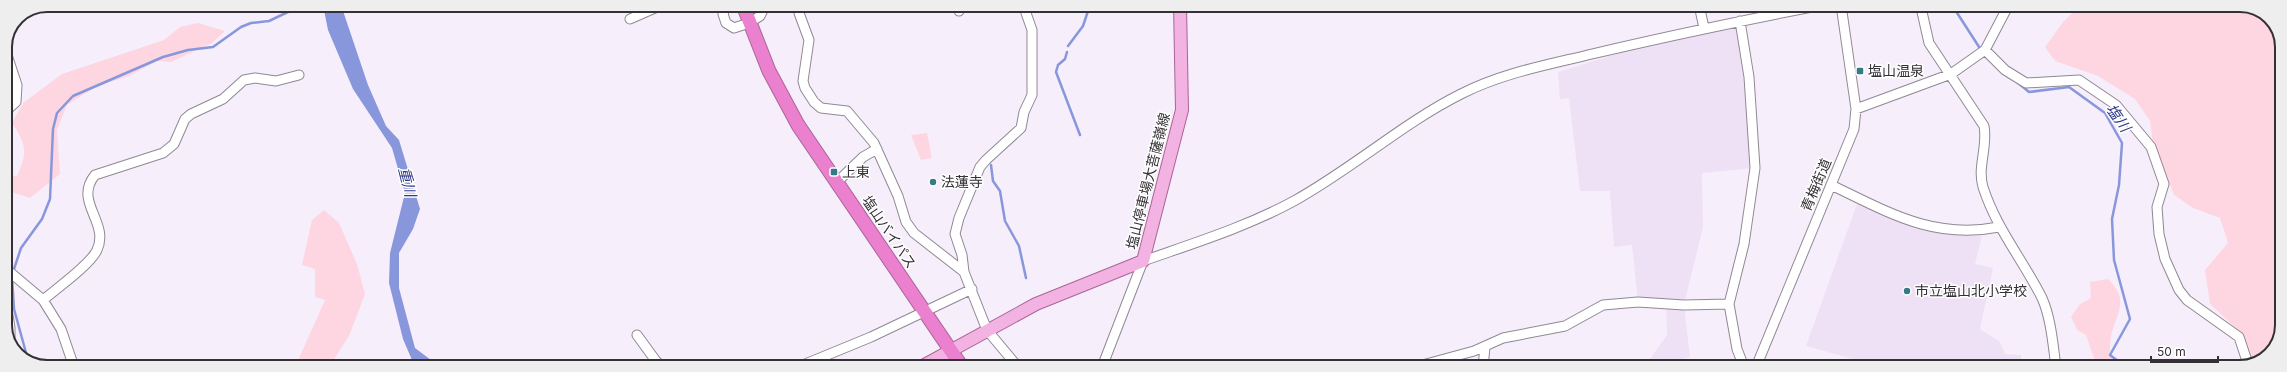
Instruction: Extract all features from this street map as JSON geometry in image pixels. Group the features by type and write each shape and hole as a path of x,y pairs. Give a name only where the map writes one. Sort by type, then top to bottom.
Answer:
{"highway":[{"name":"塩山バイパス","path":"745,12 769,71 798,125 957,360"}],"main road":[{"name":"塩山停車場大菩薩嶺線","path":"933,360 1036,304 1143,261 1182,110 1180,12"}],"street":[{"path":"630,19 646,12"},
{"path":"724,12 726,23 734,28 760,16 762,12"},
{"path":"799,12 809,40 804,81 805,88 814,102 821,108 847,112 874,143 898,196 906,222 914,233 964,272"},
{"path":"1012,360 987,330 964,272 962,255 955,234 959,218 980,167 1021,128 1024,112 1032,95 1032,30 1026,12"},
{"path":"1701,12 1704,28"},
{"path":"1105,360 1143,261 1226,232 1293,201 1358,161 1434,109 1462,93 1510,74 1704,28 1786,12"},
{"name":"青梅街道","path":"1759,360 1780,305 1854,129 1856,110 1842,12"},
{"path":"1922,12 1929,43 1951,74 1984,126 1985,134 1981,177 1999,227 2042,298 2055,360"},
{"path":"1856,110 1951,74 1985,50 2005,12"},
{"path":"1740,21 1749,77 1755,168 1744,244 1729,304 1737,349 1741,360"},
{"path":"1985,50 2005,70 2026,83 2079,80 2116,105 2151,147 2164,184 2157,207 2159,234 2165,259 2179,290 2187,300 2239,337 2246,360"},
{"path":"12,71 17,86 16,102 12,106"},
{"path":"43,300 92,258 96,252 100,240 100,228 90,206 88,190 90,182 96,175 163,153 170,148 185,119 190,114 223,99 244,80 255,78 276,81 299,75"},
{"path":"836,183 863,157 877,149"},
{"path":"1831,185 1899,218 1943,229 1970,231 1999,227"},
{"path":"12,274 43,300 61,329 72,360"},
{"path":"815,360 871,337 972,289"},
{"path":"1440,360 1485,347 1503,338 1565,326 1603,305 1638,302 1684,305 1729,304"},
{"path":"637,335 655,360"},
{"path":"1484,360 1485,347"}],"shaded area":[{"path":"2073,12 2245,12 2258,17 2270,29 2275,45 2275,330 2268,346 2258,355 2251,358 2240,332 2210,304 2205,270 2228,243 2220,218 2193,208 2174,195 2153,145 2150,121 2135,99 2098,76 2055,61 2045,47 2064,21"},
{"path":"1740,21 1755,168 1702,173 1703,227 1684,305 1690,357 1679,360 1649,360 1667,335 1666,303 1638,302 1632,245 1614,247 1610,191 1580,191 1569,98 1560,99 1558,72 1698,29"},
{"path":"198,23 225,31 212,43 171,62 157,61 129,76 95,87 67,105 57,130 60,174 30,198 12,192 12,176 17,176 21,168 24,148 23,143 12,123 23,103 62,74 164,40 180,27"},
{"path":"927,133 932,158 921,160 911,135"},
{"name":"市立塩山北小学校","path":"1858,201 1950,233 1982,236 1975,264 1993,268 1980,329 2000,342 2005,354 2021,355 2021,360 1857,360 1806,346"},
{"path":"324,210 339,223 357,264 365,294 349,336 334,360 298,360 325,300 315,297 315,269 302,265 312,220"},
{"path":"2108,279 2116,288 2119,296 2119,311 2111,335 2110,348 2112,360 2095,360 2086,335 2077,330 2071,317 2080,304 2091,298 2090,282"}],"water":[{"name":"重川","path":"324,12 343,12 368,85 386,126 399,140 420,209 413,229 399,253 399,288 415,348 431,360 412,360 403,339 389,283 390,253 405,193 392,148 353,89 328,30"}],"waterway":[{"path":"13,272 21,248 42,219 50,199 53,129 57,113 73,96 163,57 188,50 213,47 241,27 251,23 269,21 288,12"},
{"path":"1068,46 1083,26 1088,12"},
{"name":"塩川","path":"1957,12 1981,50"},
{"path":"1067,52 1065,59 1058,65 1056,72 1080,135"},
{"name":"塩川","path":"1985,56 1996,66"},
{"name":"塩川","path":"2017,82 2029,92 2069,87 2105,113 2122,143 2119,185 2112,219 2114,260 2130,319 2110,355 2117,360"},
{"path":"991,165 993,181 1000,191 1005,221 1019,246 1026,278"},
{"path":"12,277 14,309 26,353"}],"place":[{"name":"塩山温泉","path":"1860,71"},
{"name":"上東","path":"834,172"},
{"name":"法蓮寺","path":"933,182"},
{"name":"市立塩山北小学校","path":"1907,291"}]}
